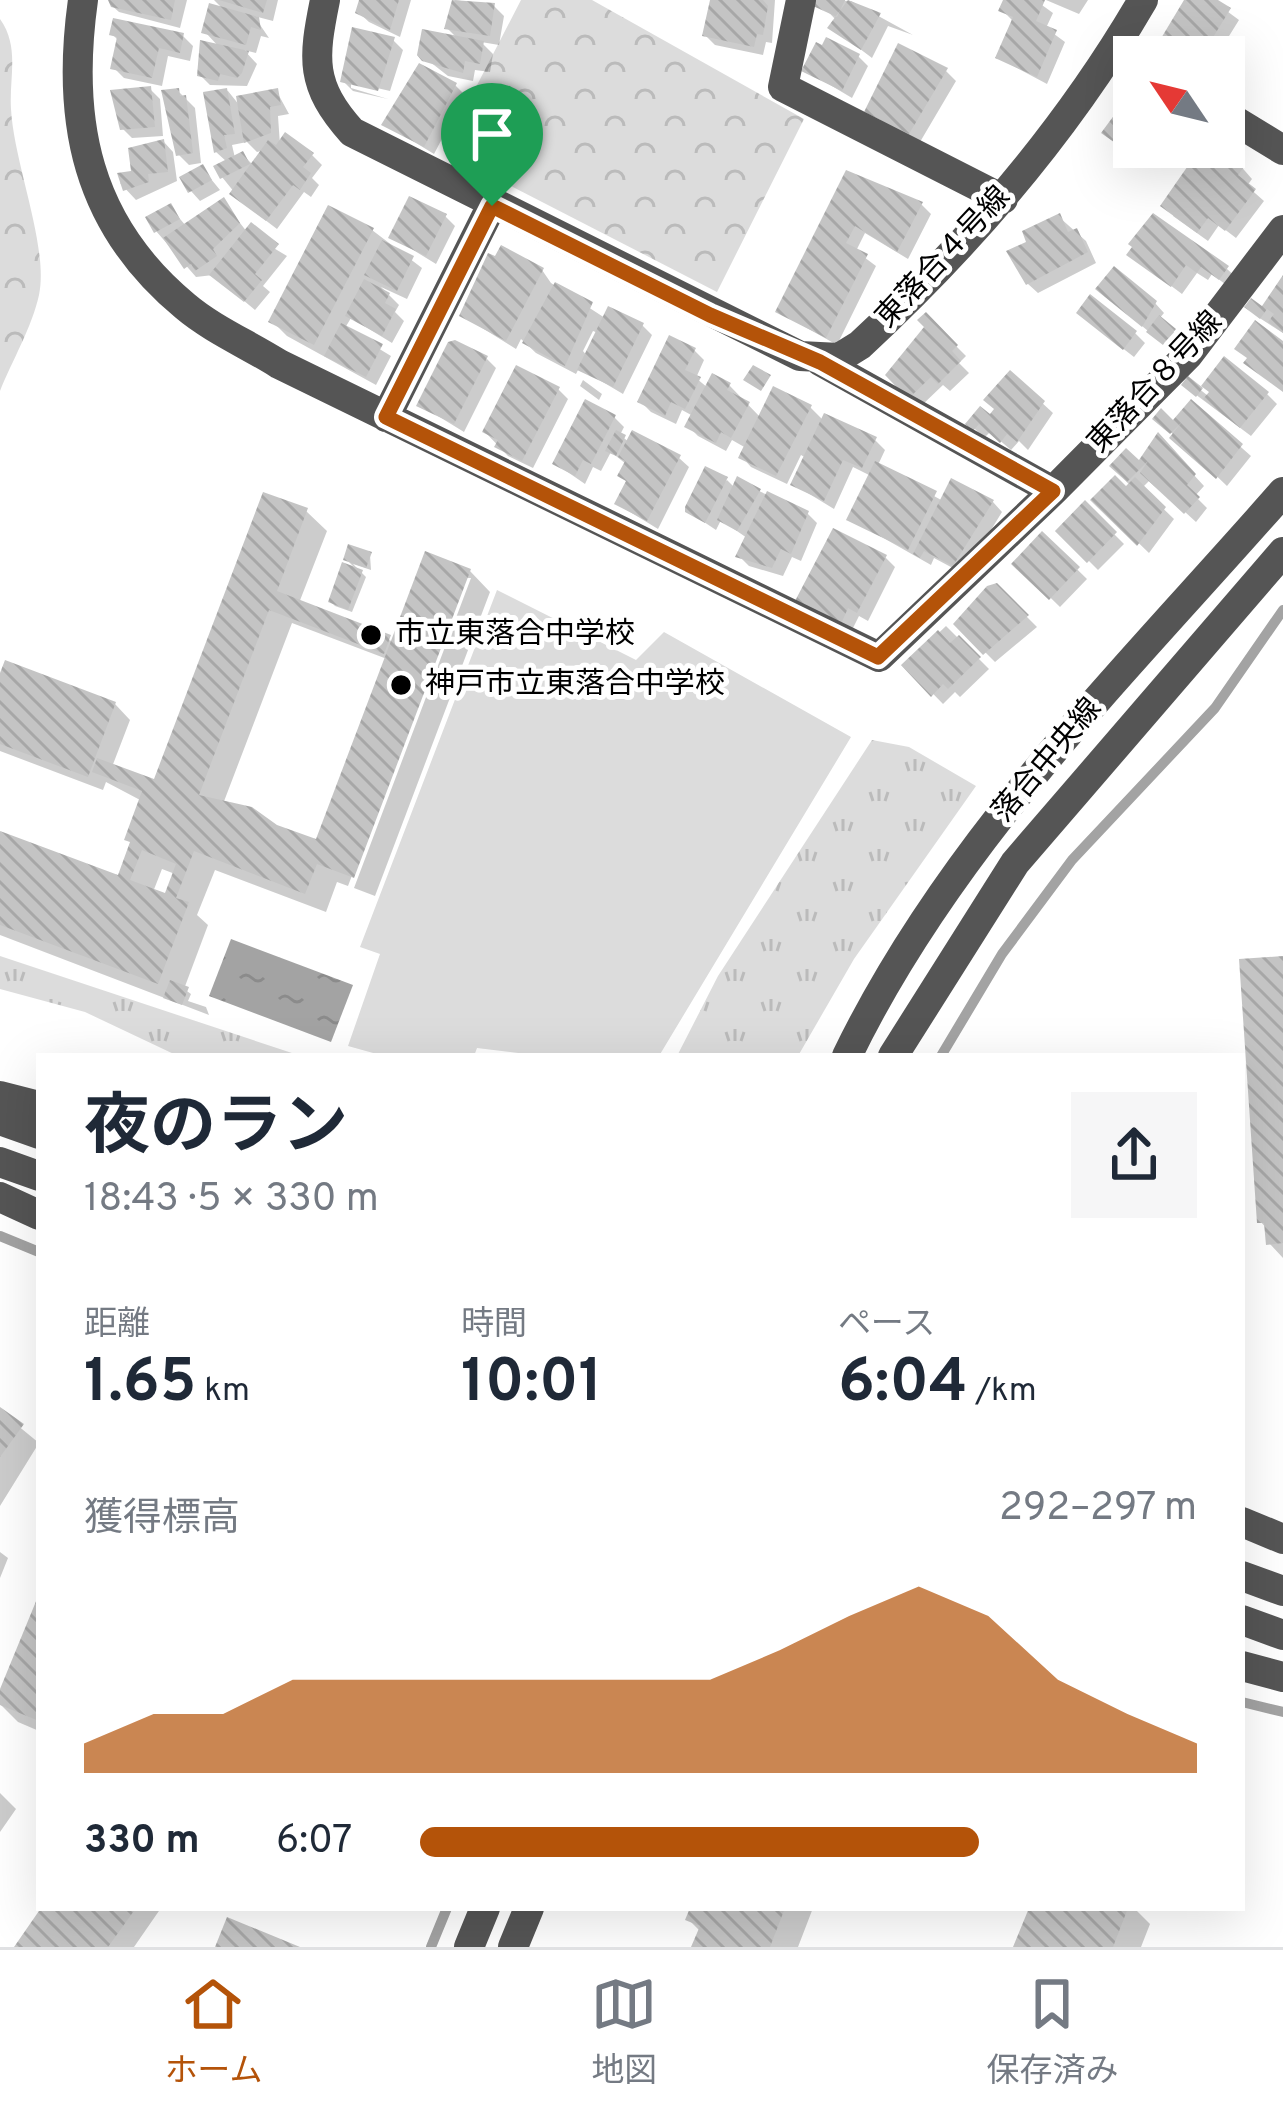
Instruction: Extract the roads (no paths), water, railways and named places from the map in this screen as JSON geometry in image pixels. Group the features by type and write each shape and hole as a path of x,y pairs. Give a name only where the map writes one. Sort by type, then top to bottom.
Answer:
{"street":[{"path":"82,0 74,62 78,134 102,197 132,250 186,308 279,364 386,417 492,206"},
{"path":"325,0 316,46 319,88 341,120 400,160 710,315 820,362 1053,491"},
{"path":"801,0 783,87 1003,199"},
{"name":"東落合４号線","path":"1131,36 1143,0"},
{"name":"東落合４号線","path":"820,362 839,358 860,345 1003,199 1113,66"},
{"path":"1245,127 1283,151"},
{"name":"東落合８号線","path":"386,417 878,657 1189,355 1283,230"},
{"name":"落合中央線","path":"849,1053 903,957 986,835 1283,492"},
{"name":"落合中央線","path":"894,1053 925,998 1027,848 1283,552"},
{"path":"0,1096 36,1105"},
{"path":"0,1120 36,1133"},
{"path":"0,1162 36,1175"},
{"path":"0,1197 36,1214"},
{"path":"1245,1523 1283,1539"},
{"path":"1245,1577 1283,1592"},
{"path":"1245,1621 1283,1635"},
{"path":"1245,1667 1283,1677"},
{"path":"469,1947 484,1911"},
{"path":"513,1947 528,1911"}],"water":[{"path":"231,939 353,985 331,1042 209,996"}],"waterway":[{"path":"943,1053 1002,954 1072,860 1215,708 1283,610"},
{"path":"0,1236 36,1251"},
{"path":"1245,1703 1283,1712"},
{"path":"431,1947 446,1911"}],"place":[{"name":"市立東落合中学校","path":"371,635"},
{"name":"神戸市立東落合中学校","path":"401,685"}]}
